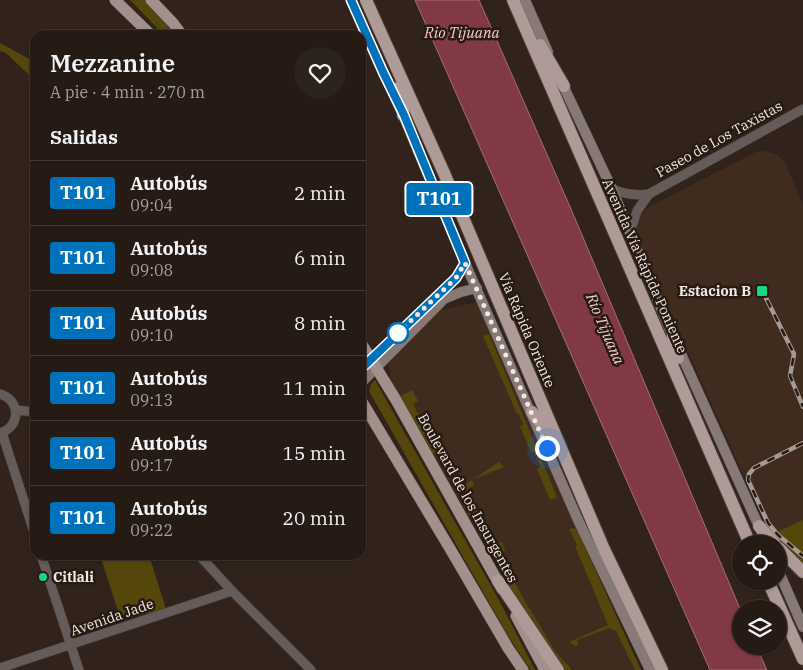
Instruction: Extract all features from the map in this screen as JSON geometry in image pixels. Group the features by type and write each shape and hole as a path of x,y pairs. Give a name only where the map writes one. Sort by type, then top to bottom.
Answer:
{"highway":[{"path":"365,0 365,6 404,102 404,115"},
{"name":"Vía Rápida Oriente","path":"365,0 444,173 603,547 662,670"},
{"path":"513,0 564,86"},
{"name":"Avenida Vía Rápida Poniente","path":"513,0 746,535"},
{"path":"673,335 672,344 705,430 703,438"},
{"path":"532,412 541,423 590,533 603,547"},
{"path":"759,526 767,535"},
{"path":"787,556 803,572"},
{"path":"498,581 558,670"},
{"path":"772,590 803,659"}],"main road":[{"path":"115,0 147,30"},
{"path":"151,0 178,30"},
{"path":"351,0 364,30"},
{"name":"Avenida Vía Rápida Poniente","path":"526,0 612,189 673,335 763,535"},
{"path":"366,34 404,115 465,263 579,521 650,670"},
{"path":"366,376 374,364 456,278 465,263"},
{"path":"366,367 374,364 444,299 477,288"},
{"name":"Boulevard de los Insurgentes","path":"366,350 498,581 544,670"},
{"path":"366,408 508,648 523,670"},
{"path":"787,590 803,627"}],"street":[{"name":"Paseo de Los Taxistas","path":"612,189 640,196 649,194 803,109"},
{"name":"Paseo de Los Taxistas","path":"630,232 637,211 649,194"},
{"path":"0,394 10,399 16,410 16,418 13,424 8,430 1,433 30,520"},
{"path":"16,410 30,411"},
{"path":"44,560 79,670"},
{"path":"204,560 311,670"},
{"name":"Avenida Jade","path":"0,668 232,591"}],"shaded area":[{"path":"130,0 146,0 171,30 159,30"},
{"path":"0,43 30,59 30,76 6,53 0,51"},
{"path":"765,151 776,154 785,162 803,205 803,564 787,548 787,535 774,535 763,518 635,235 635,226 639,217 647,208 756,152"},
{"path":"478,302 570,515 641,670 569,670 521,607 391,380 390,361 437,311"},
{"path":"489,334 557,497 550,500 537,469 541,467 534,452 531,452 520,426 523,425 519,414 517,414 483,336"},
{"path":"375,380 500,602 535,670 531,670 507,634 369,391 371,384"},
{"path":"412,390 418,401 413,404 435,445 442,441 445,448 433,454 401,396"},
{"path":"499,462 504,467 472,480"},
{"path":"472,480 474,485 469,488 494,545 502,542 505,552 500,555 525,601 555,651 572,670 564,670 521,607 463,505 466,484"},
{"path":"803,520 803,564 787,548 787,535 777,535 775,533"},
{"path":"574,528 577,530 641,670 635,670 616,631 609,628 577,640 578,645 576,646 569,642 608,625 569,529"},
{"path":"102,560 151,560 166,609 121,620"}],"water":[{"name":"Rio Tijuana","path":"415,0 479,0 571,209 736,600 732,600 732,655 760,655 767,670 710,670"}],"railway":[{"path":"760,286 794,354 790,376 803,407"},
{"path":"803,443 754,468 749,474 748,480 768,523 778,535 803,556"}],"bus line":[{"name":"T101","path":"351,0 364,30"},
{"name":"T101","path":"366,34 404,115 465,263 456,278 366,364"}],"place":[{"name":"Estacion B","path":"762,291"},
{"name":"Citlali","path":"43,577"}],"route":[{"path":"398,333 456,278 465,263 547,448"}],"water label":[{"name":"Río Tijuana","path":"605,329"}]}
